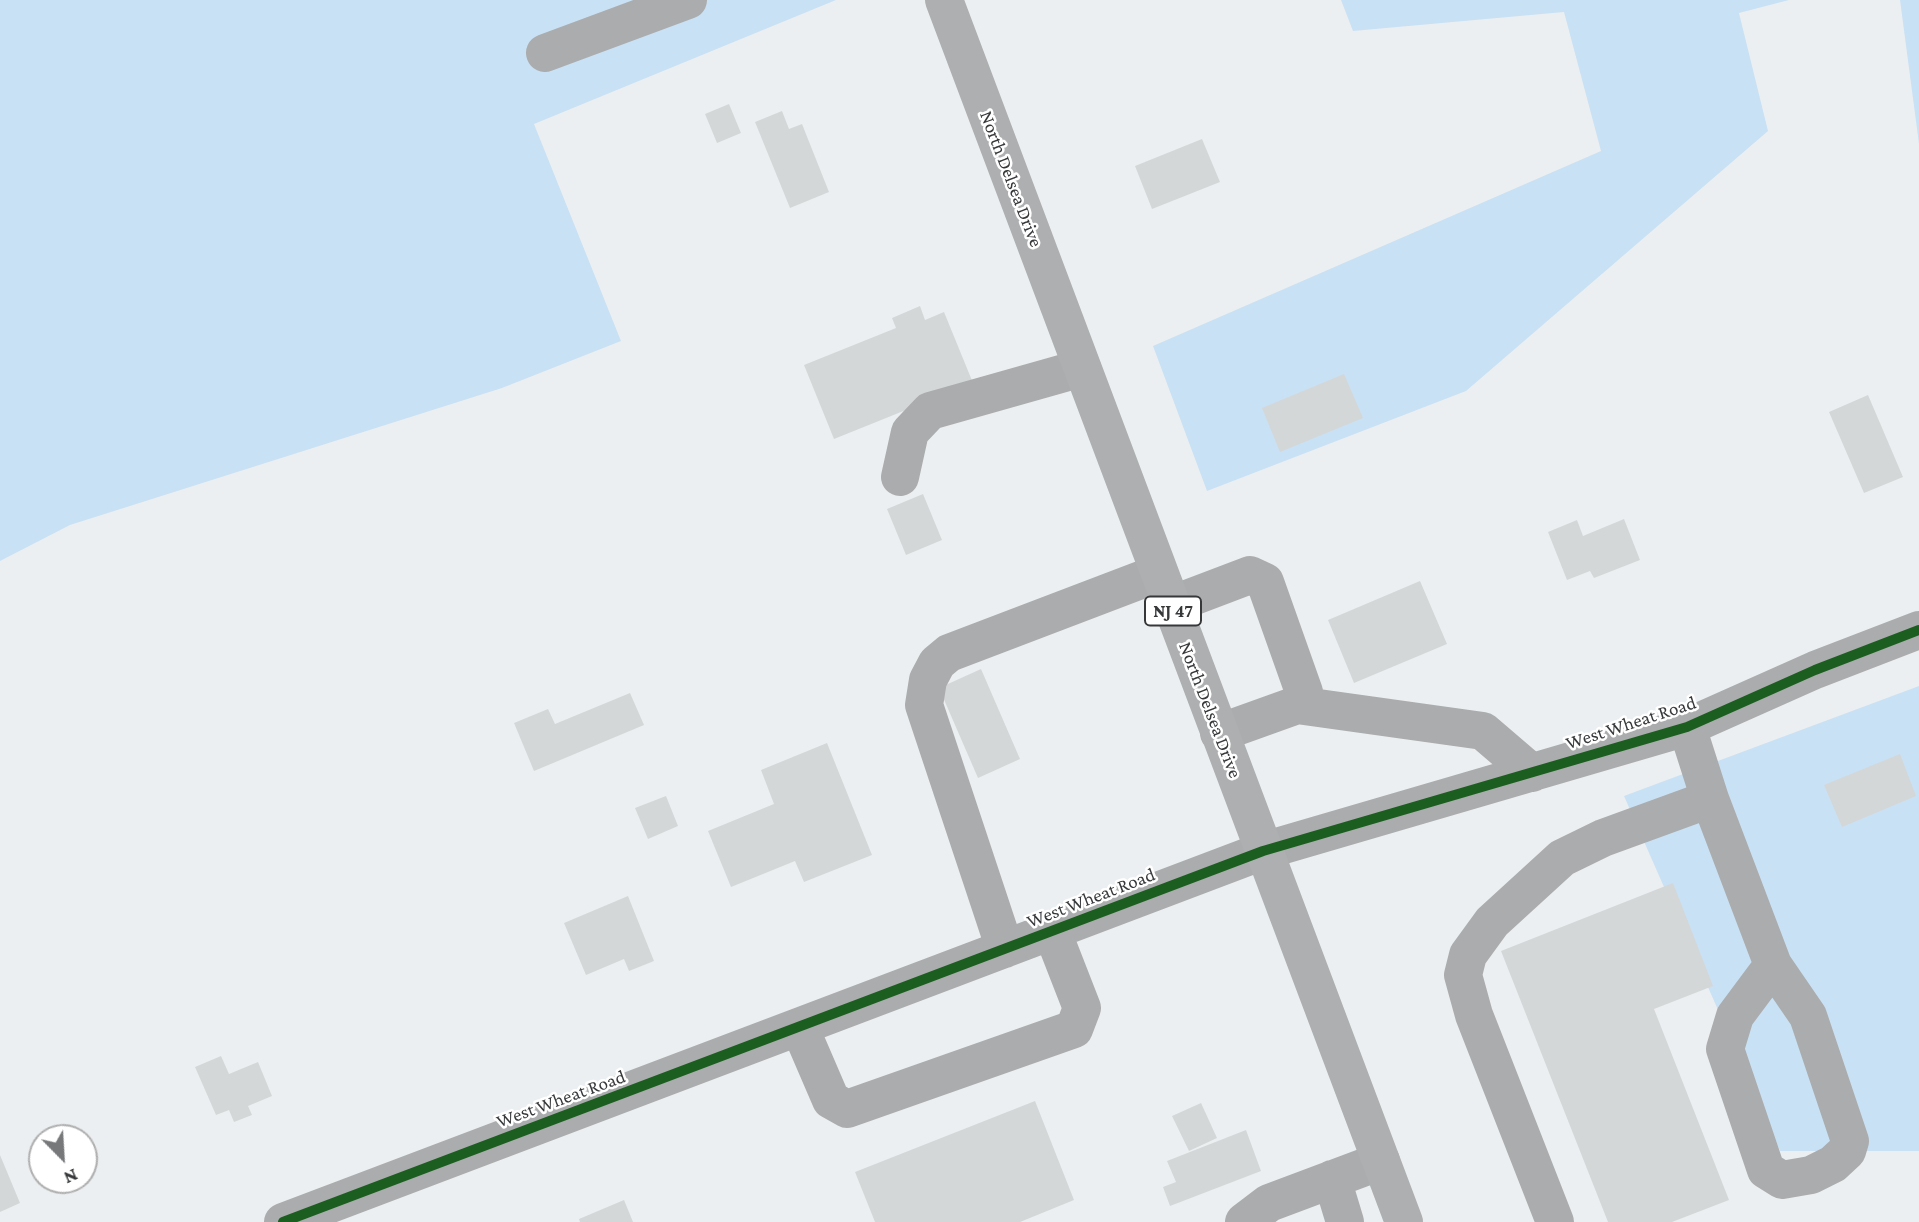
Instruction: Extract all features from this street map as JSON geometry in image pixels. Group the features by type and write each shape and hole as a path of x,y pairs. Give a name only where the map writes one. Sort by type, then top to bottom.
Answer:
{"main road":[{"name":"North Delsea Drive","path":"944,0 1404,1222"}],"street":[{"path":"545,53 688,0"},
{"path":"900,477 910,432 930,411 1082,368"},
{"path":"1005,949 923,705 928,680 937,663 949,653 1165,589 1250,575 1265,582 1304,692 1297,705"},
{"name":"West Wheat Road","path":"283,1222 1263,851 1688,727 1815,670 1919,630"},
{"path":"1219,733 1297,705 1483,731 1532,772"},
{"path":"1688,727 1710,799 1773,965 1808,1016 1850,1141 1847,1151 1833,1164 1811,1175 1783,1180 1766,1170 1725,1049 1735,1016 1773,965"},
{"path":"1555,1222 1474,1015 1463,975 1468,955 1492,922 1562,858 1602,838 1710,799"},
{"path":"800,1028 831,1100 847,1109 1074,1029 1082,1008 1052,932"},
{"path":"1244,1222 1269,1203 1381,1161"},
{"path":"1332,1179 1346,1222"}],"shaded area":[{"path":"0,0 836,0 534,124 621,341 502,388 70,525 0,561"},
{"path":"1341,0 1789,0 1739,13 1768,131 1466,391 1207,491 1153,346 1601,151 1564,12 1353,31"},
{"path":"1900,0 1919,0 1919,144"},
{"path":"1919,686 1919,1151 1780,1151 1624,796"}],"building":[{"path":"729,104 741,133 717,143 705,114"},
{"path":"782,111 789,129 802,124 829,192 790,208 755,122"},
{"path":"1202,139 1220,182 1152,209 1135,166"},
{"path":"920,306 925,320 944,312 973,383 834,439 804,365 896,328 892,318"},
{"path":"1344,374 1363,418 1280,452 1262,408"},
{"path":"1868,395 1903,477 1864,493 1829,412"},
{"path":"923,494 942,540 906,555 887,509"},
{"path":"1624,519 1640,560 1594,578 1590,571 1567,580 1548,532 1577,520 1583,536"},
{"path":"1420,581 1447,644 1354,683 1328,620"},
{"path":"981,669 1020,759 978,778 939,688"},
{"path":"630,693 644,725 534,771 514,723 548,709 555,724"},
{"path":"827,743 872,855 804,882 795,861 731,887 708,831 774,804 761,770"},
{"path":"1900,754 1916,796 1842,827 1824,785"},
{"path":"666,796 678,826 648,839 635,808"},
{"path":"1673,883 1713,986 1654,1009 1729,1200 1672,1222 1608,1222 1501,951"},
{"path":"628,896 654,961 629,971 624,959 586,975 564,923"},
{"path":"221,1056 229,1074 258,1062 272,1096 248,1106 252,1115 234,1122 229,1110 216,1115 195,1067"},
{"path":"1035,1101 1074,1200 1020,1222 875,1222 855,1172"},
{"path":"1201,1103 1217,1138 1189,1151 1172,1116"},
{"path":"1246,1130 1261,1171 1170,1206 1163,1187 1176,1182 1167,1161"},
{"path":"0,1155 20,1203 0,1212"},
{"path":"624,1200 633,1222 580,1222 579,1219"}],"cycle path":[{"path":"283,1222 1263,851 1687,727 1815,670 1919,630"}]}
